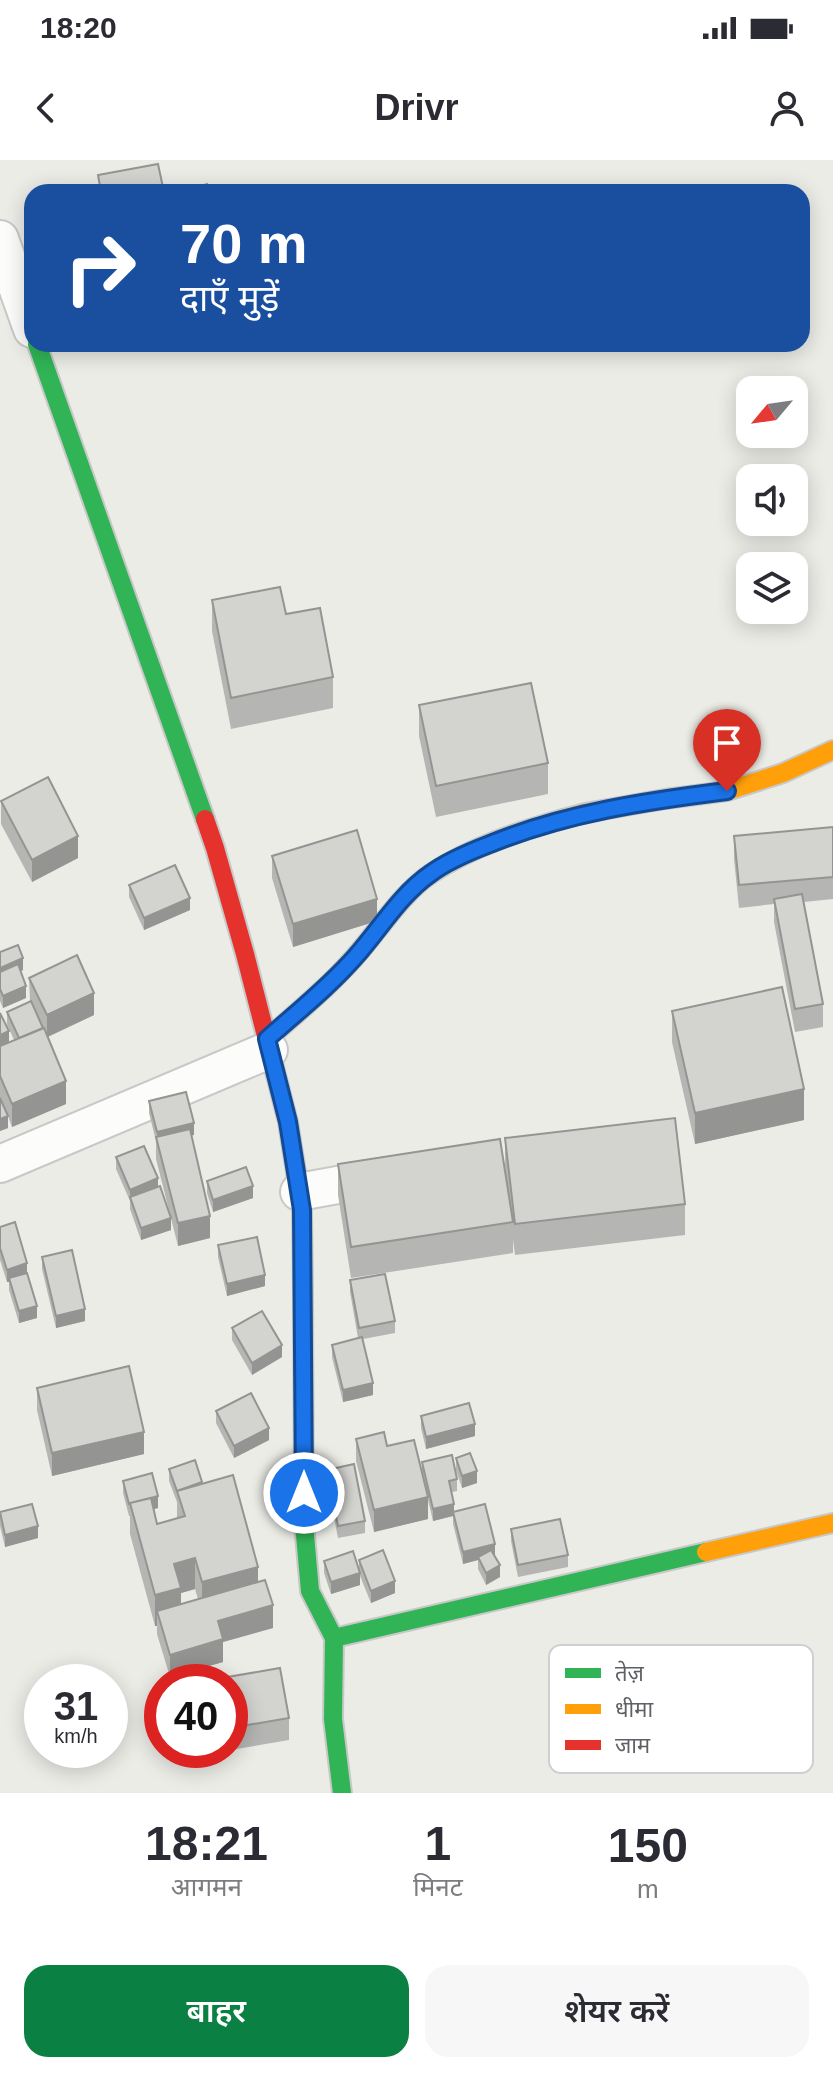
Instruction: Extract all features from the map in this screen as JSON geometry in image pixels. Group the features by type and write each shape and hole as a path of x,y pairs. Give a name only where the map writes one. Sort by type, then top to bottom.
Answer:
{"street":[{"path":"0,239 24,306"},
{"path":"40,352 215,848 288,1122 302,1210 305,1538 310,1591 334,1638 333,1719 342,1793"},
{"path":"0,1164 268,1045 329,985 410,892 429,874 467,853 515,833 585,813 727,791 783,773 833,750"},
{"path":"299,1192 425,1170"},
{"path":"334,1638 833,1523"}],"building":[{"path":"158,164 162,184 100,184 98,175"},
{"path":"280,587 286,614 320,608 333,677 231,698 212,600"},
{"path":"531,683 548,763 436,786 419,705"},
{"path":"48,777 78,836 32,860 1,801"},
{"path":"833,827 833,877 739,885 734,836"},
{"path":"357,830 377,899 293,924 272,856"},
{"path":"175,865 190,898 144,918 129,885"},
{"path":"802,894 823,1004 795,1009 774,899"},
{"path":"18,945 23,958 0,968 0,952"},
{"path":"77,955 94,993 47,1015 29,978"},
{"path":"18,964 26,986 3,996 0,972"},
{"path":"782,987 804,1089 695,1113 672,1011"},
{"path":"31,1001 43,1028 19,1038 7,1012"},
{"path":"0,1013 9,1031 0,1035"},
{"path":"44,1028 66,1081 12,1104 0,1076 0,1046"},
{"path":"186,1092 194,1123 157,1132 149,1101"},
{"path":"0,1098 8,1116 0,1119"},
{"path":"675,1118 685,1204 515,1224 505,1138"},
{"path":"190,1129 210,1216 178,1223 156,1137"},
{"path":"500,1139 513,1222 351,1247 338,1164"},
{"path":"144,1146 158,1178 130,1190 116,1157"},
{"path":"246,1167 253,1186 213,1200 207,1181"},
{"path":"160,1186 171,1218 141,1228 130,1197"},
{"path":"15,1222 27,1263 7,1270 0,1248 0,1227"},
{"path":"257,1237 265,1275 227,1284 218,1245"},
{"path":"72,1250 85,1309 56,1316 42,1257"},
{"path":"27,1273 37,1306 19,1311 9,1278"},
{"path":"385,1274 395,1321 359,1328 350,1280"},
{"path":"262,1311 282,1345 252,1363 232,1328"},
{"path":"362,1337 373,1383 343,1390 332,1345"},
{"path":"129,1366 144,1432 52,1453 37,1388"},
{"path":"251,1393 269,1428 234,1446 216,1411"},
{"path":"469,1403 475,1424 426,1437 421,1416"},
{"path":"384,1432 387,1446 414,1440 428,1497 374,1510 356,1439"},
{"path":"470,1453 477,1471 462,1476 456,1458"},
{"path":"452,1455 457,1479 449,1481 454,1504 433,1509 422,1462"},
{"path":"195,1460 202,1482 177,1491 169,1469"},
{"path":"354,1464 365,1521 338,1526 327,1470"},
{"path":"152,1473 158,1496 129,1504 123,1481"},
{"path":"233,1475 258,1567 202,1582 195,1558 174,1564 181,1588 155,1595 130,1503 151,1498 157,1524 185,1516 177,1491"},
{"path":"32,1504 38,1526 5,1535 0,1512"},
{"path":"485,1504 495,1544 463,1552 453,1512"},
{"path":"560,1519 568,1555 518,1565 511,1529"},
{"path":"383,1550 395,1581 371,1591 359,1560"},
{"path":"491,1550 500,1565 486,1573 478,1557"},
{"path":"353,1551 360,1573 331,1582 324,1561"},
{"path":"265,1580 273,1605 218,1621 223,1639 170,1655 157,1611"},
{"path":"280,1668 289,1718 248,1725 248,1673"}],"traffic: fast":[{"path":"40,352 205,819"},
{"path":"267,1039 343,970 421,881 479,848 563,819"},
{"path":"303,1290 304,1524 310,1591 334,1638 333,1719 342,1793"},
{"path":"334,1638 706,1552"}],"traffic: slow":[{"path":"563,819 665,799 727,791 783,773 833,750"},
{"path":"706,1552 833,1523"}],"traffic: jam":[{"path":"205,819 245,954 288,1122 302,1210 303,1290"}],"route":[{"path":"304,1493 302,1210 288,1122 267,1039 329,985 401,901 429,874 467,853 515,833 585,813 727,791"}]}
